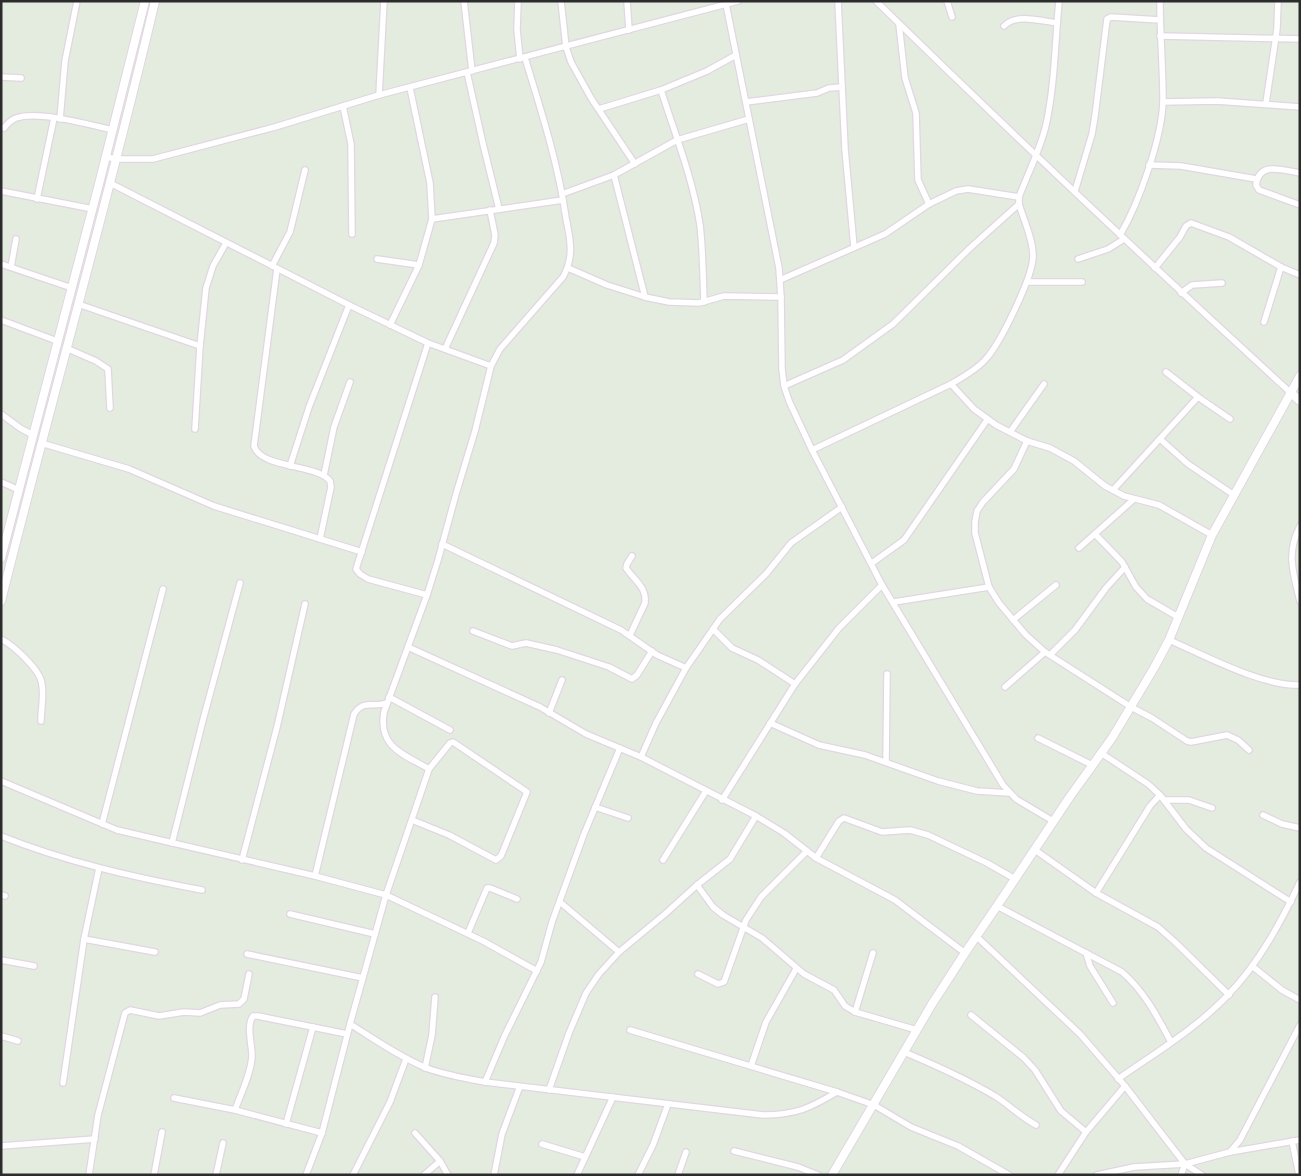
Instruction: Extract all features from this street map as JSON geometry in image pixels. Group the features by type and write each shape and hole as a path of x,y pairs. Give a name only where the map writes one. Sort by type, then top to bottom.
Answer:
{"main road":[{"path":"1,558 4,532 19,490 93,209 145,1"},
{"path":"1,601 117,159 156,1"},
{"path":"832,1175 965,952 1131,707 1169,640 1212,536 1300,376"},
{"path":"1290,392 1300,401"},
{"path":"4,532 18,535"}],"street":[{"path":"37,199 57,119 65,61 77,1"},
{"path":"379,95 384,1"},
{"path":"464,1 470,72 483,144 499,208"},
{"path":"429,769 393,748 385,737 381,725 388,700 427,595 476,431 491,366 500,349 563,277 568,268 571,246 563,197 544,120 522,59 517,30 518,1"},
{"path":"561,1 566,47 575,72 634,164"},
{"path":"627,1 629,30"},
{"path":"709,1 710,8"},
{"path":"106,157 117,159 153,159 275,127 379,95 738,1"},
{"path":"838,1 848,192 854,247"},
{"path":"876,1 1181,293 1290,392"},
{"path":"947,1 952,17"},
{"path":"784,386 843,360 893,324 1019,201 1036,156 1051,98 1059,1"},
{"path":"1078,259 1108,249 1122,237 1149,165 1163,102 1160,1"},
{"path":"1266,104 1276,39 1278,1"},
{"path":"726,4 780,280 784,386 789,401 812,450 882,585 1009,793 1053,821"},
{"path":"1075,191 1092,134 1107,19 1111,17 1160,20"},
{"path":"1004,26 1008,22 1024,19 1057,23"},
{"path":"899,24 905,78 916,113 918,180 929,204"},
{"path":"1160,36 1300,39"},
{"path":"599,109 661,90 707,71 736,55"},
{"path":"1,77 22,78"},
{"path":"746,102 817,93 829,88 842,87"},
{"path":"390,325 419,265 432,219 430,182 410,88"},
{"path":"661,90 692,186 700,224 703,251 704,302"},
{"path":"1163,102 1217,101 1300,107"},
{"path":"343,106 351,144 352,234"},
{"path":"4,128 18,117 37,116 85,123 113,130"},
{"path":"432,219 563,197 614,175 677,140 749,119"},
{"path":"1149,165 1181,166 1256,179"},
{"path":"1300,173 1272,168 1260,172 1256,179 1256,185 1259,190 1300,206"},
{"path":"305,170 290,232 274,267 254,446 256,452 261,456 324,475 330,481 331,487 320,539"},
{"path":"614,175 645,297"},
{"path":"110,183 348,305 428,343 491,366"},
{"path":"780,280 885,234 929,204 956,190 968,189 1019,201"},
{"path":"1,191 93,209"},
{"path":"812,450 950,384 971,372 994,349 1032,268 1032,243 1019,201"},
{"path":"445,349 494,243 495,234 490,210"},
{"path":"1155,268 1176,242 1188,223 1229,237 1280,267 1300,275"},
{"path":"11,267 16,239"},
{"path":"195,429 200,346 209,277 226,243"},
{"path":"377,259 419,265"},
{"path":"1,264 72,288"},
{"path":"1264,322 1280,267"},
{"path":"568,268 606,285 669,302 698,303 724,296 781,297"},
{"path":"1027,282 1082,282"},
{"path":"1181,293 1192,285 1222,283"},
{"path":"78,304 200,346"},
{"path":"290,466 309,407 348,305"},
{"path":"1,320 58,341"},
{"path":"427,595 368,578 360,574 356,569 428,343"},
{"path":"66,348 96,361 108,369 110,408"},
{"path":"1166,372 1230,419"},
{"path":"324,475 334,428 350,382"},
{"path":"950,384 987,420 1027,441 1050,448 1074,460 1105,486 1124,496 1159,505 1212,536"},
{"path":"1010,432 1044,384"},
{"path":"1113,490 1198,397"},
{"path":"1,414 20,428 33,434"},
{"path":"872,563 904,540 987,420"},
{"path":"1160,439 1188,464 1234,495"},
{"path":"1027,441 1014,469 977,511 975,522 975,532 989,587 999,603 1026,635 1048,653 1186,741 1192,742 1227,735 1238,740 1250,750"},
{"path":"41,443 129,469 214,506 362,552"},
{"path":"1,482 19,490"},
{"path":"1079,548 1134,499"},
{"path":"641,757 656,723 686,668 720,619 766,574 791,543 842,506"},
{"path":"1300,526 1295,535 1291,550 1291,565 1300,601"},
{"path":"1095,534 1125,567 1136,587 1147,599 1178,617"},
{"path":"442,544 630,635 652,651 686,668"},
{"path":"630,635 645,603 642,587 626,568 632,556"},
{"path":"1005,687 1075,630 1106,588 1125,567"},
{"path":"172,843 240,583"},
{"path":"722,800 795,684 839,628 882,585"},
{"path":"1012,620 1056,586"},
{"path":"894,602 989,587"},
{"path":"102,824 163,588"},
{"path":"242,860 277,727 305,604"},
{"path":"712,629 732,648 766,664 795,684"},
{"path":"473,631 512,646 526,643 557,650 609,666 632,678 637,675 652,651"},
{"path":"1,640 13,647 32,666 41,680 41,721"},
{"path":"1169,640 1255,677 1272,682 1300,685"},
{"path":"408,647 534,705 586,734 641,757 756,816 784,833 816,858 894,900 965,952"},
{"path":"886,762 887,674"},
{"path":"549,713 562,680"},
{"path":"388,700 450,730"},
{"path":"315,876 354,714 359,707 366,704 377,705 388,700"},
{"path":"770,723 819,745 865,755 938,781 985,792 1009,793"},
{"path":"1038,738 1092,766"},
{"path":"306,1175 322,1133 347,1034 386,896 429,769 450,743 453,742 525,790 526,794 501,856 496,860 412,820"},
{"path":"485,1082 504,1034 537,971 595,807 620,748"},
{"path":"1101,753 1148,784 1165,800 1186,829 1206,848 1291,902"},
{"path":"1,780 117,830 315,876 386,896 468,934 537,971"},
{"path":"662,860 706,791"},
{"path":"1096,893 1150,806 1160,795"},
{"path":"1165,800 1189,800 1212,808"},
{"path":"595,807 628,818"},
{"path":"1263,815 1282,824 1300,828"},
{"path":"549,1090 569,1033 586,993 599,974 619,952 665,914 696,885 730,859 756,816"},
{"path":"816,858 839,821 844,818 882,832 910,830 928,835 988,863 1015,879"},
{"path":"1,836 47,853 99,868 202,890"},
{"path":"1035,850 1096,893 1158,927 1228,995"},
{"path":"698,974 718,984 724,982 743,927 761,897 807,851"},
{"path":"63,1083 84,939 99,868"},
{"path":"1118,1078 1205,1017 1228,995 1265,948 1300,882"},
{"path":"696,885 713,907 771,944 796,969 834,990 845,1006 855,1012 917,1030"},
{"path":"468,934 488,888 518,899"},
{"path":"560,902 619,952"},
{"path":"997,906 1122,972 1146,998 1171,1042"},
{"path":"290,914 375,934"},
{"path":"976,936 1080,1034 1125,1086 1185,1164 1202,1175"},
{"path":"84,939 155,952"},
{"path":"855,1012 873,953"},
{"path":"1086,953 1090,966 1113,1003"},
{"path":"247,954 363,978"},
{"path":"1,960 34,966"},
{"path":"1252,966 1282,990 1300,1000"},
{"path":"751,1066 769,1015 796,969"},
{"path":"89,1175 98,1115 125,1013 130,1010 159,1016 184,1012 200,1013 220,1006 239,1004 244,999 249,974"},
{"path":"425,1068 432,1035 435,998"},
{"path":"971,1015 1024,1058 1061,1111 1086,1132"},
{"path":"235,1110 250,1068 252,1057 250,1026 253,1016 347,1034"},
{"path":"350,1024 406,1059 425,1068 443,1074 485,1082 763,1115 794,1113 813,1106 837,1092"},
{"path":"1230,1152 1240,1140 1300,1025"},
{"path":"286,1124 313,1027"},
{"path":"630,1030 837,1092 874,1105 911,1127 958,1146 1009,1175"},
{"path":"1,1036 18,1041"},
{"path":"904,1052 939,1067 992,1095 1036,1125"},
{"path":"353,1175 390,1102 406,1059"},
{"path":"494,1175 502,1134 520,1086"},
{"path":"1058,1175 1086,1132 1125,1086"},
{"path":"577,1175 613,1097"},
{"path":"174,1098 235,1110 322,1133"},
{"path":"638,1175 657,1136 668,1104"},
{"path":"154,1175 162,1132"},
{"path":"415,1133 440,1161 448,1175"},
{"path":"1,1146 95,1139"},
{"path":"1240,1140 1246,1150"},
{"path":"1096,1175 1134,1167 1185,1164 1230,1152 1300,1140"},
{"path":"1292,1141 1299,1175"},
{"path":"216,1175 223,1144"},
{"path":"542,1144 585,1158"},
{"path":"734,1151 798,1167 818,1175"},
{"path":"678,1175 686,1152"},
{"path":"424,1175 440,1161"},
{"path":"1181,1175 1185,1164"}]}
